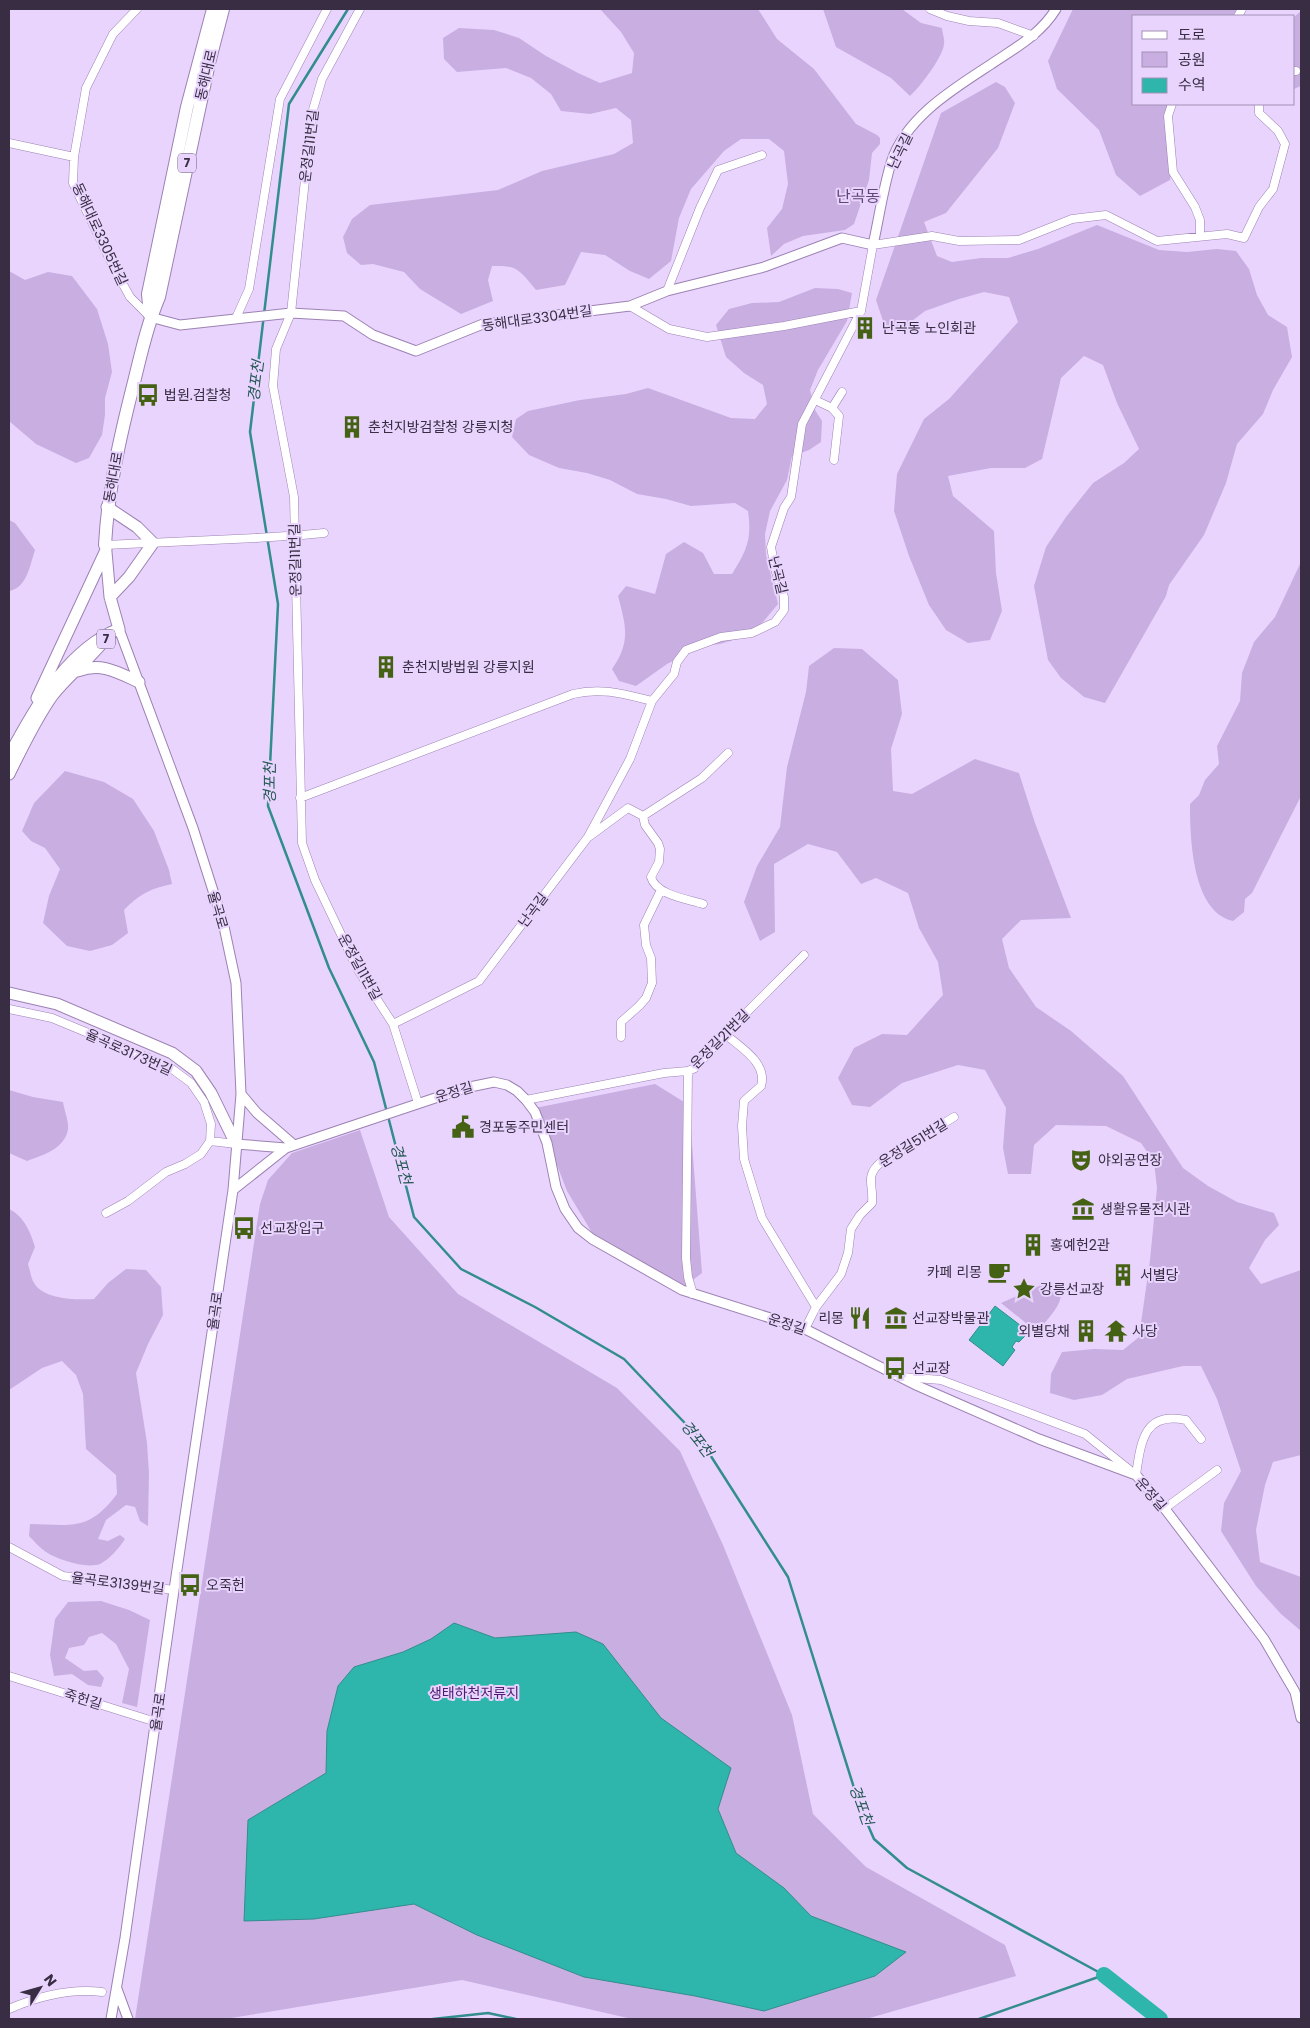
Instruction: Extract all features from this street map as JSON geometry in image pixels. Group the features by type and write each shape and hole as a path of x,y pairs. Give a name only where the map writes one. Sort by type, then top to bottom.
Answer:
{"highway":[{"name":"동해대로","path":"150,317 148,294 187,107 213,9"},
{"name":"동해대로","path":"106,548 108,506 119,442 150,317 158,297 209,63 223,9"}],"main road":[{"path":"108,506 137,527 153,542 129,576 110,597"},
{"name":"동해대로","path":"106,548 115,631"},
{"name":"7","path":"9,756 106,548"},
{"name":"7","path":"24,727 65,670 95,641 115,631"},
{"name":"7","path":"9,774 31,731 52,697 71,674 100,648 115,631"},
{"path":"71,674 90,666 100,667 139,682"},
{"path":"9,993 57,1004 172,1053 196,1071 211,1093 236,1144"}],"street":[{"name":"동해대로3305번길","path":"137,9 113,34 86,88 74,157 73,183 114,268 130,296 150,317"},
{"path":"236,318 249,289 280,99 327,9"},
{"name":"운정길11번길","path":"360,9 322,80 312,113 291,313 276,349 273,386 294,497 302,843 315,880 358,970 393,1024 415,1104"},
{"path":"930,9 961,19 998,23 1034,36"},
{"name":"난곡길","path":"393,1024 480,981 588,837 630,759 652,701 674,674 677,662 686,650 721,637 752,634 775,622 784,610 784,597 775,570 771,547 784,508 791,497 802,424 861,310 892,161 904,136 920,117 939,100 1034,36 1050,19 1056,9"},
{"path":"1172,105 1168,116 1172,172 1195,207 1200,220 1200,236"},
{"path":"873,245 932,236 960,241 1019,240 1072,219 1106,215 1157,241 1227,234 1244,238 1259,207 1273,189 1285,144 1278,130 1259,113 1259,105"},
{"path":"9,143 74,157"},
{"path":"667,291 700,208 718,170 762,154"},
{"name":"동해대로3304번길","path":"150,317 180,326 291,313 344,316 373,334 416,351 483,324 630,306 667,291 764,266 842,238 873,245"},
{"path":"630,306 669,329 707,337 784,326 861,310"},
{"path":"832,408 842,392"},
{"path":"815,400 832,408 839,416 834,460"},
{"path":"106,548 153,542 324,533"},
{"name":"율곡로","path":"111,2019 125,1938 174,1590 234,1190 240,1094 236,983 222,922 193,828 139,682 115,631"},
{"path":"300,798 573,694 590,690 606,690 652,701"},
{"path":"643,816 702,778 728,753"},
{"path":"588,837 628,808 643,816 648,832 658,843 660,849 659,862 651,876 652,881 661,890 703,904"},
{"path":"621,1037 621,1022 646,998 652,983 651,958 646,945 644,925 661,890"},
{"name":"운정길21번길","path":"526,1100 664,1073 688,1071 695,1068 725,1034 804,955"},
{"name":"율곡로3173번길","path":"9,1009 52,1018 168,1066 191,1083 204,1102 211,1124 210,1141"},
{"path":"725,1034 754,1059 762,1073 761,1086 744,1101 742,1126 744,1159 762,1218 816,1307"},
{"path":"688,1071 686,1258 688,1277 694,1294"},
{"name":"운정길","path":"236,1144 290,1146 465,1088 494,1082 507,1085 517,1091 534,1112 547,1144 556,1187 565,1209 578,1228 592,1239 682,1290 805,1329 918,1386 1039,1439 1136,1475 1264,1639 1296,1692 1301,1718"},
{"path":"234,1190 290,1146 256,1113 240,1094"},
{"name":"운정길51번길","path":"805,1329 816,1307 841,1274 848,1253 851,1230 860,1215 872,1203 870,1177 874,1169 881,1162 954,1117"},
{"path":"106,1213 128,1201 166,1172 185,1164 201,1154 210,1141 236,1144"},
{"path":"902,1377 941,1380 1085,1434 1136,1475 1140,1450 1146,1432 1157,1420 1174,1418 1186,1420 1200,1439"},
{"path":"1164,1509 1217,1470"},
{"name":"율곡로3139번길","path":"9,1547 63,1576 174,1590"},
{"name":"죽헌길","path":"9,1676 156,1722"},
{"path":"116,1987 128,2019"},
{"path":"9,2009 33,1999 65,1991 102,1992"}],"green space":[{"path":"600,9 758,9 777,39 814,69 856,124 880,138 880,144 872,153 869,180 854,224 845,230 803,236 784,244 771,256 767,228 782,209 788,184 784,151 769,139 741,139 724,151 691,189 679,218 671,261 649,279 630,271 605,255 581,252 565,285 536,290 517,270 492,266 488,280 493,301 461,314 420,289 404,272 373,264 361,265 347,253 343,237 352,219 370,205 498,190 542,171 614,154 633,143 631,120 616,108 590,114 561,111 551,94 531,78 506,68 457,72 444,59 443,38 459,28 494,30 519,38 546,56 600,83 632,73 634,53 621,32"},
{"path":"823,9 902,9 921,23 942,28 943,50 930,72 910,96 891,78 836,47"},
{"path":"1073,9 1240,9 1235,15 1132,15 1132,105 1172,105 1167,129 1173,166 1170,180 1140,196 1116,175 1099,130 1057,89 1048,61"},
{"path":"1301,11 1301,86 1295,89 1295,16"},
{"path":"996,82 1005,87 1015,103 998,148 946,213 924,222 937,256 952,262 981,258 1008,258 1038,249 1097,225 1159,250 1187,252 1217,249 1236,251 1249,269 1257,295 1268,315 1287,327 1292,357 1273,390 1263,414 1237,444 1226,483 1204,535 1169,585 1166,596 1105,703 1084,697 1061,678 1048,660 1034,586 1046,547 1066,517 1093,483 1124,463 1139,449 1117,403 1103,365 1084,356 1061,378 1042,459 1025,468 991,468 948,476 953,496 994,531 996,573 1002,611 990,640 968,643 946,630 929,605 909,556 894,511 897,474 924,419 949,399 1018,322 1009,297 984,292 925,311 899,331 886,330 876,300 941,113"},
{"path":"9,271 25,280 48,272 72,276 97,309 108,344 112,372 105,398 102,435 89,458 76,463 36,444 9,421"},
{"path":"815,288 838,289 852,293 847,321 818,370 810,390 815,410 822,421 821,442 809,450 792,456 787,480 770,511 765,534 766,555 778,604 753,634 720,644 703,646 667,664 636,686 619,681 612,669 622,650 625,634 625,625 618,596 626,586 655,594 666,554 684,542 703,553 714,574 732,574 745,551 749,537 748,511 735,503 691,506 637,494 610,480 587,473 559,468 529,455 512,437 516,419 528,411 580,400 626,394 648,388 731,418 755,419 767,404 763,385 744,373 726,357 716,325 729,309 752,303 779,302"},
{"path":"9,520 15,523 35,550 24,581 15,589 9,591"},
{"path":"1301,562 1301,796 1252,893 1245,899 1244,912 1233,921 1219,915 1209,904 1201,889 1193,854 1190,804 1199,795 1205,780 1219,764 1217,746 1240,701 1242,673 1254,642 1275,617"},
{"path":"834,648 862,649 898,680 902,714 891,749 893,791 912,794 975,759 1019,773 1035,823 1071,918 1021,920 1002,939 1009,968 1036,1007 1071,1031 1123,1076 1183,1168 1208,1186 1237,1202 1274,1213 1279,1225 1265,1240 1249,1268 1261,1284 1301,1270 1301,1455 1273,1462 1265,1485 1256,1530 1260,1562 1301,1577 1301,1631 1281,1614 1256,1586 1221,1531 1224,1503 1241,1471 1217,1399 1201,1366 1183,1366 1127,1379 1102,1395 1074,1400 1050,1393 1051,1374 1062,1352 1094,1349 1123,1350 1139,1337 1150,1260 1157,1188 1154,1162 1141,1143 1106,1126 1056,1125 1034,1145 1031,1174 1008,1174 1003,1148 1006,1108 985,1070 958,1065 902,1083 870,1107 852,1105 838,1078 854,1048 882,1034 907,1035 943,995 938,962 919,928 908,893 876,878 861,884 837,852 808,844 774,864 775,932 760,941 744,902 757,866 780,827 787,767 806,692 809,666"},
{"path":"65,771 104,782 133,799 154,831 169,870 172,884 151,890 134,900 124,910 128,933 112,945 90,951 67,946 43,923 49,896 60,869 45,848 31,841 22,831 34,803"},
{"path":"655,1084 689,1105 702,1273 685,1286 597,1241 567,1191 535,1108"},
{"path":"9,1090 33,1097 63,1102 68,1129 63,1142 46,1154 27,1161 9,1153"},
{"name":"생태하천저류지","path":"360,1130 389,1217 458,1294 617,1388 680,1451 723,1545 792,1715 813,1814 866,1867 1005,1945 1016,1976 866,2019 632,2019 462,1980 225,2019 135,2019 260,1204 268,1180 292,1153"},
{"path":"9,1209 23,1220 31,1236 35,1247 28,1264 34,1283 45,1293 61,1298 94,1299 108,1283 126,1269 146,1270 161,1287 163,1315 136,1373 147,1443 149,1473 148,1526 140,1521 135,1507 126,1505 106,1520 98,1539 108,1541 120,1535 125,1539 114,1553 100,1564 80,1565 58,1558 44,1550 29,1536 30,1524 69,1525 89,1520 98,1514 117,1494 116,1475 86,1449 83,1394 76,1375 62,1361 42,1368 9,1390"},
{"path":"1048,1282 1057,1286 1060,1298 1058,1306 1037,1332 1001,1303"},
{"path":"101,1601 129,1610 150,1620 137,1707 122,1703 129,1669 116,1644 102,1633 89,1637 84,1645 69,1648 65,1658 84,1671 97,1670 104,1678 101,1687 88,1685 72,1674 54,1676 50,1655 55,1619 68,1602"}],"water":[{"path":"995,1306 1029,1332 1019,1342 1016,1341 1012,1347 1015,1350 1003,1366 969,1340"},
{"name":"생태하천저류지","path":"454,1623 495,1638 576,1632 603,1644 661,1718 731,1768 718,1809 736,1853 784,1888 811,1916 906,1952 875,1976 764,2011 695,1996 584,1977 477,1935 414,1904 314,1919 244,1921 248,1820 326,1773 327,1731 338,1686 354,1667 403,1652 431,1639"}],"waterway":[{"name":"경포천","path":"348,9 289,104 250,432 278,604 268,806 329,968 374,1062 414,1217 461,1269 535,1307 624,1359 700,1439 788,1577 860,1807 874,1839 907,1868 1104,1975"},
{"path":"979,2019 1104,1975"},
{"name":"경포천","path":"1104,1975 1160,2019"},
{"path":"433,2019 488,2013 516,2019"}],"place":[{"name":"난곡동 노인회관","path":"865,328"},
{"name":"법원.검찰청","path":"148,395"},
{"name":"춘천지방검찰청 강릉지청","path":"352,427"},
{"name":"춘천지방법원 강릉지원","path":"386,667"},
{"name":"경포동주민센터","path":"463,1127"},
{"name":"야외공연장","path":"1081,1160"},
{"name":"생활유물전시관","path":"1083,1209"},
{"name":"선교장입구","path":"244,1228"},
{"name":"홍예헌2관","path":"1033,1245"},
{"name":"카페 리몽","path":"999,1272"},
{"name":"서별당","path":"1123,1275"},
{"name":"강릉선교장","path":"1024,1289"},
{"name":"리몽","path":"860,1318"},
{"name":"선교장박물관","path":"896,1318"},
{"name":"외별당채","path":"1086,1331"},
{"name":"사당","path":"1116,1331"},
{"name":"선교장","path":"895,1368"},
{"name":"오죽헌","path":"190,1585"}],"district":[{"name":"난곡동","path":"858,196"}]}
